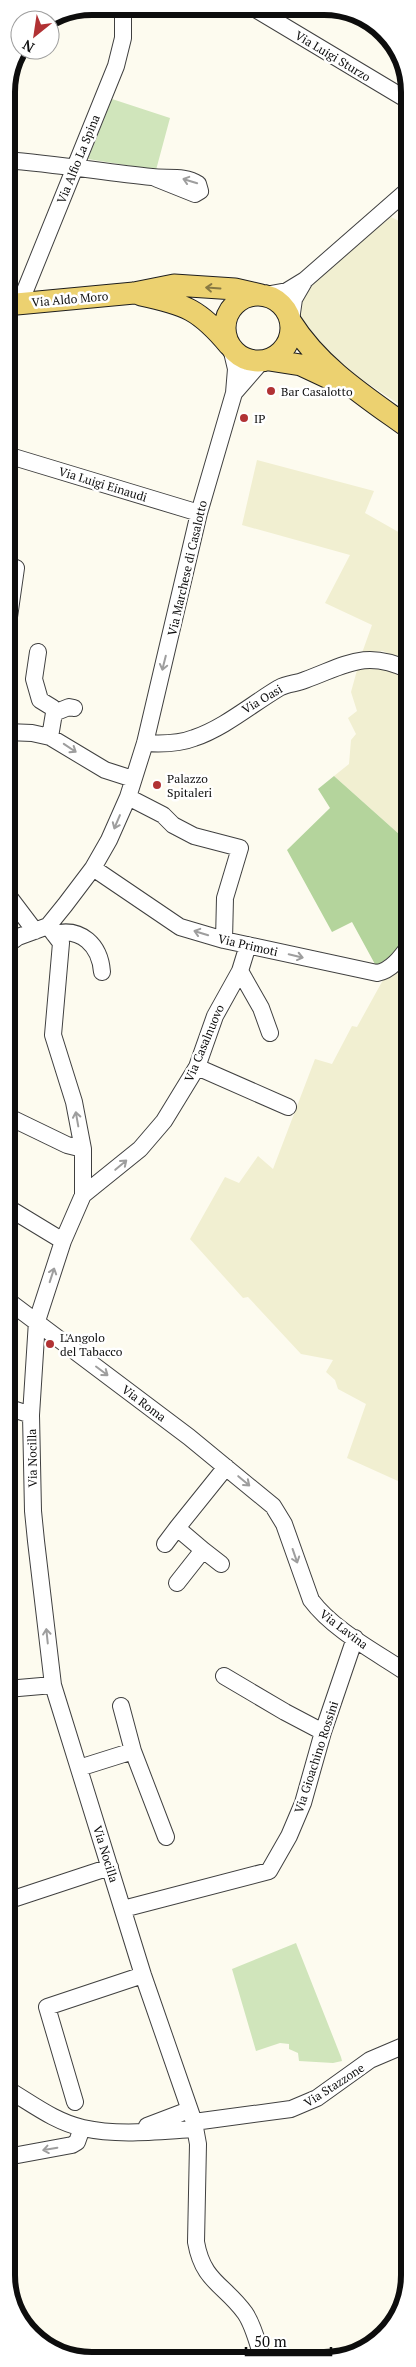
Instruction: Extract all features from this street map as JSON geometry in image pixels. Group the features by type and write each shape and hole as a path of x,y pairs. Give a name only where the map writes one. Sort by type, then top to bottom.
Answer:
{"main road":[{"path":"134,293 174,285 234,289 263,295 279,301 316,356 358,391 401,422"},
{"name":"Via Aldo Moro","path":"15,304 134,293"},
{"path":"134,293 177,303 189,308 214,327 244,359 301,365 358,391"},
{"path":"230,346 225,330 228,314 232,307 245,298 263,295"},
{"path":"265,361 276,357 288,345 291,338 291,321"}],"street":[{"name":"Via Alfio La Spina","path":"15,300 75,166 120,52 123,38 123,15"},
{"name":"Via Luigi Sturzo","path":"266,15 401,96"},
{"path":"15,161 75,166 155,178"},
{"path":"263,295 287,291 305,280 401,196"},
{"path":"291,321 294,299 305,280"},
{"path":"230,346 236,369 234,393"},
{"path":"234,393 265,361"},
{"name":"Via Marchese di Casalotto","path":"44,930 93,868 109,840 128,797 145,743 199,513 234,393"},
{"name":"Via Luigi Einaudi","path":"15,458 199,513"},
{"path":"38,652 34,679 40,700 53,708 54,713 50,737"},
{"name":"Via Oasi","path":"145,743 178,742 195,738 281,687 302,682 350,661 365,659 391,662 401,666"},
{"path":"54,713 69,707 74,708"},
{"path":"15,732 32,733 50,737 62,742 105,770 133,780"},
{"path":"128,797 163,815 173,826 194,836 240,848 225,898 224,940"},
{"name":"Via Primoti","path":"93,868 180,927 224,940 377,973 384,972 401,956"},
{"path":"15,904 60,943 61,952 53,1035 74,1102 82,1149 83,1195"},
{"path":"15,939 44,930 78,933 98,952 102,972"},
{"name":"Via Casalnuovo","path":"83,1195 140,1148 164,1121 197,1067 218,1007 240,971 248,945"},
{"path":"240,971 261,1008 270,1033"},
{"path":"197,1067 288,1107"},
{"path":"15,1120 67,1145 82,1149"},
{"name":"Via Nocilla","path":"83,1195 63,1241 37,1321 31,1414 33,1511 52,1685 143,1975 193,2120 198,2144 196,2242 198,2256 208,2274 246,2316 260,2352"},
{"path":"15,1212 63,1241"},
{"name":"Via Roma","path":"15,1306 226,1467 277,1511"},
{"path":"15,1409 31,1414"},
{"path":"165,1544 226,1467"},
{"name":"Via Lavina","path":"277,1511 284,1524 311,1600 327,1618 401,1669"},
{"path":"177,1528 222,1564"},
{"path":"177,1583 204,1550"},
{"name":"Via Gioachino Rossini","path":"123,1908 269,1871 289,1836 303,1803 323,1732 355,1638"},
{"path":"224,1676 323,1732"},
{"path":"15,1688 52,1685"},
{"path":"122,1706 133,1751 166,1837"},
{"path":"79,1768 133,1751"},
{"path":"15,1898 110,1867"},
{"path":"75,2102 47,2007 143,1975"},
{"name":"Via Stazzone","path":"82,2128 135,2131 193,2120 291,2110 305,2105 370,2060 401,2047"},
{"path":"15,2093 50,2115 82,2128 77,2142 72,2145 15,2156"}],"shaded area":[{"path":"391,217 401,222 401,406 327,356 306,330 300,315 299,300 303,293 330,265"},
{"path":"257,460 374,491 365,513 401,533 401,660 383,651 362,653 372,625 325,603 350,555 242,525"},
{"path":"359,663 397,673 400,678 401,836 334,776 349,764 351,740 356,734 348,718 357,711 351,692"},
{"path":"396,968 401,976 401,1482 347,1458 366,1404 338,1389 335,1380 326,1372 333,1360 301,1354 248,1297 243,1298 190,1239 225,1177 239,1183 258,1156 273,1169 315,1059 332,1064 352,1026 357,1027 383,980"}],"green space":[{"path":"112,99 170,118 156,170 88,159"},
{"path":"334,776 401,836 401,947 397,952 376,966 352,922 332,932 287,850 330,808 318,789"},
{"path":"296,1943 342,2061 333,2063 299,2061 298,2053 289,2049 289,2044 280,2043 256,2051 232,1969"}],"place":[{"name":"Bar Casalotto","path":"271,391"},
{"name":"IP","path":"244,418"},
{"name":"Palazzo Spitaleri","path":"157,785"},
{"name":"L'Angolo del Tabacco","path":"50,1344"}]}
